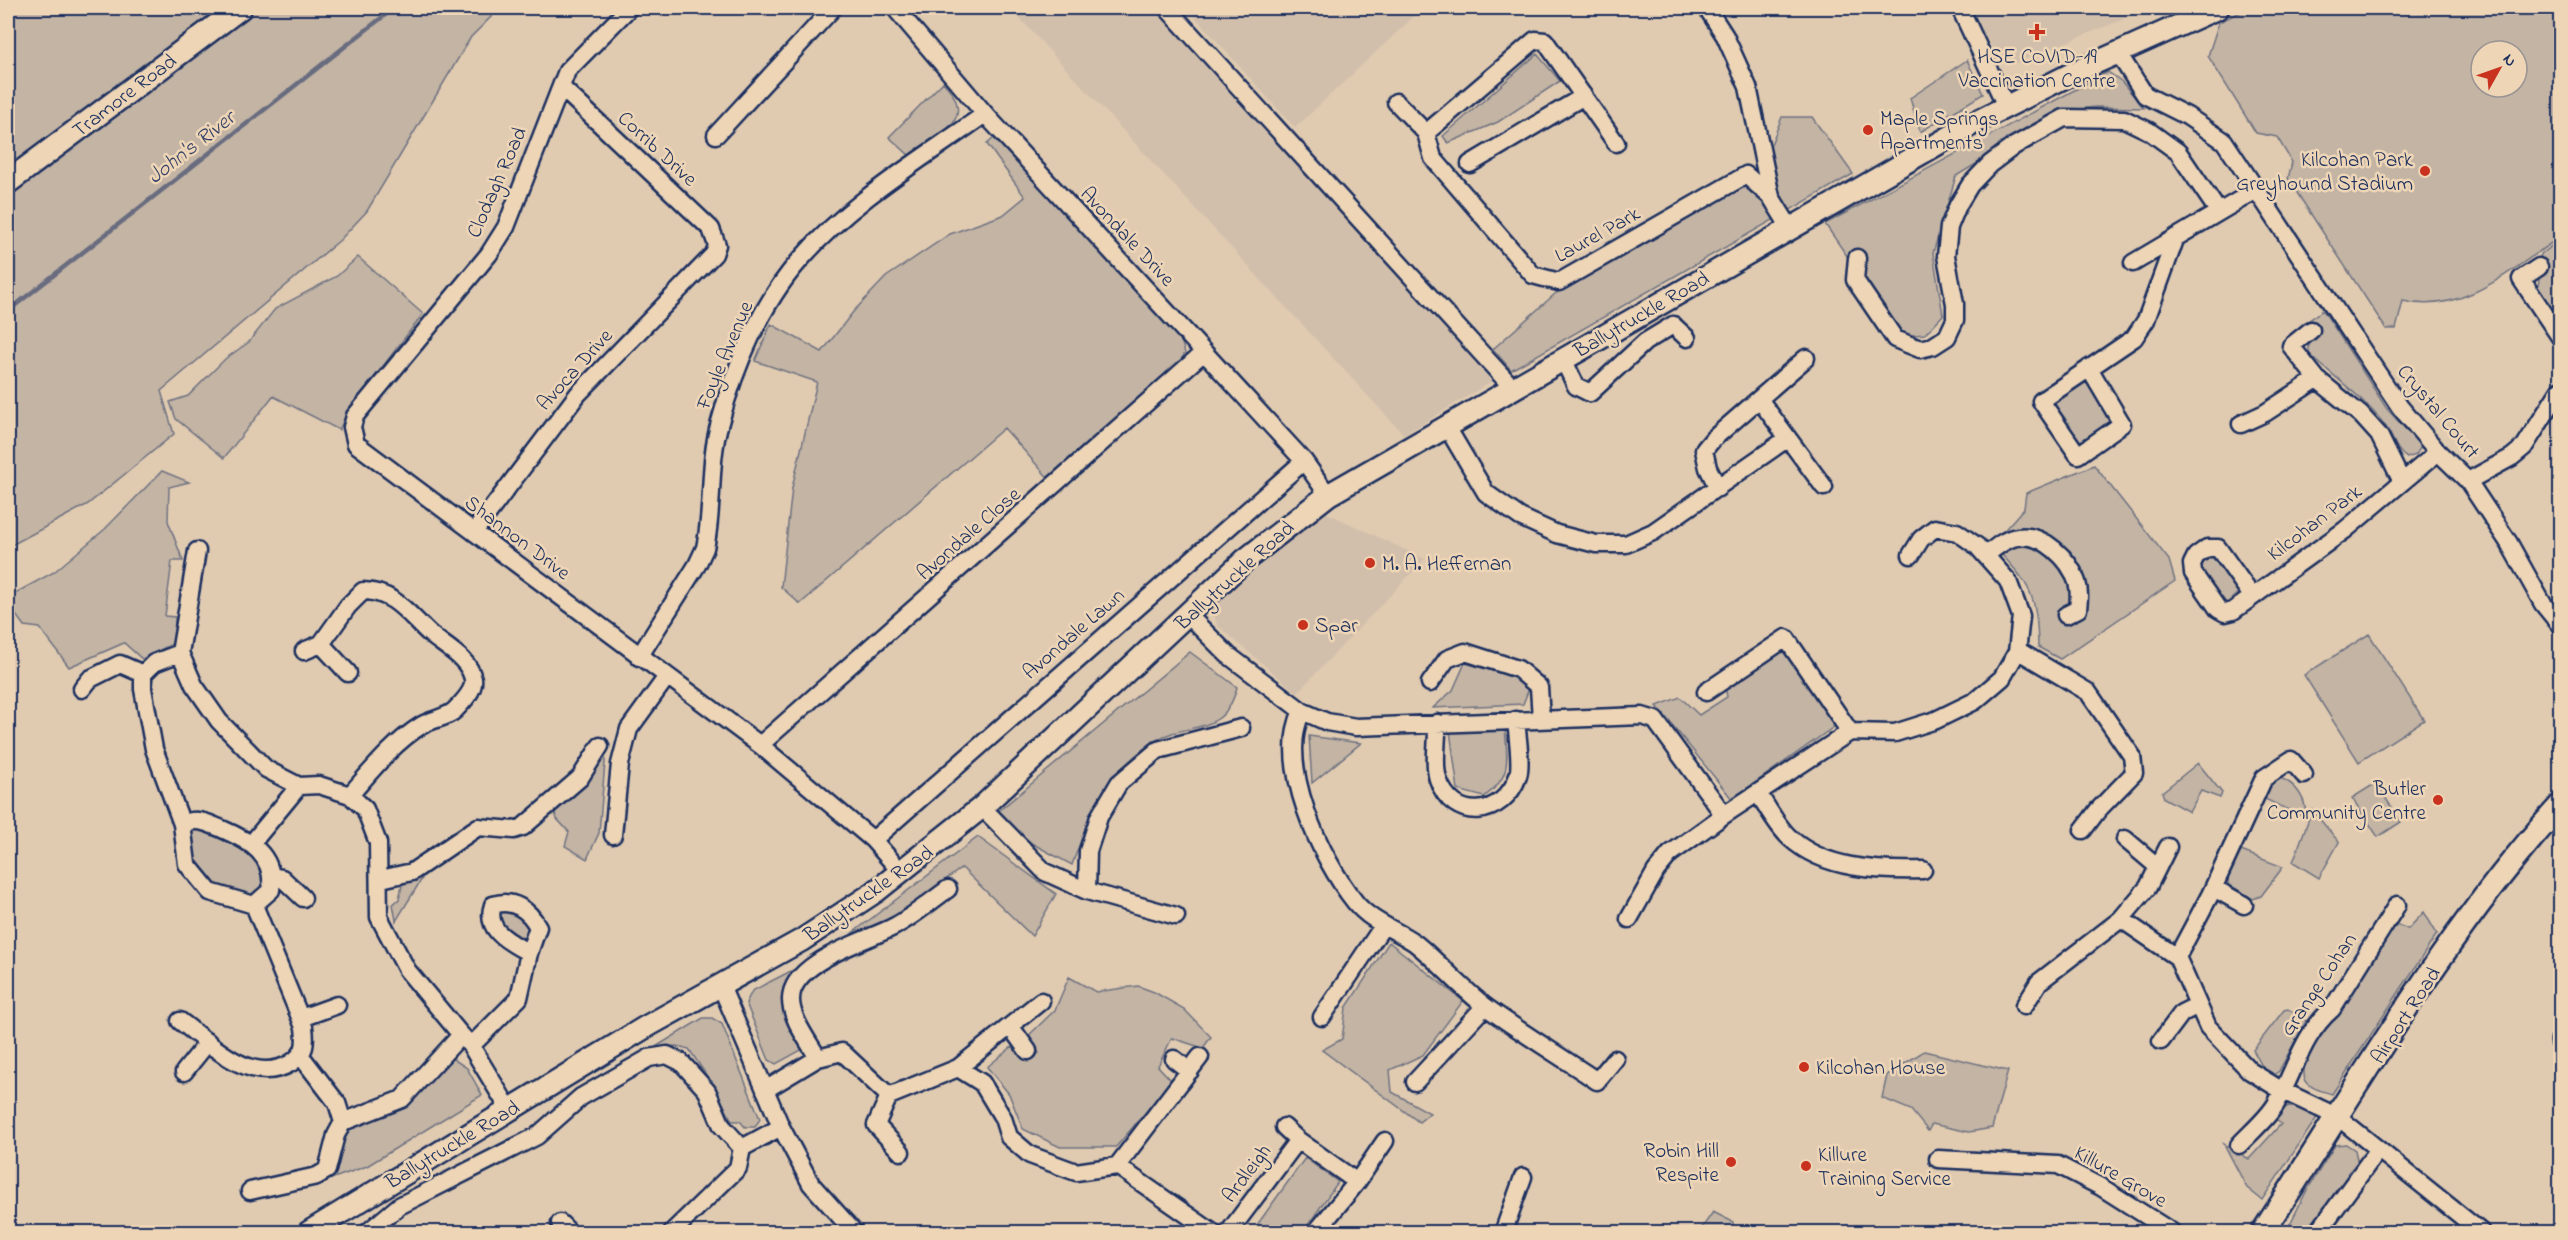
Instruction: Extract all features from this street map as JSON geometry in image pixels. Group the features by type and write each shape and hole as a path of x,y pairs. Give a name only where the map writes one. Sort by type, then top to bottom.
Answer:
{"main road":[{"name":"Tramore Road","path":"8,182 240,8"},
{"name":"Airport Road","path":"2263,1233 2457,937 2516,859 2560,806"}],"street":[{"name":"Clodagh Road","path":"352,427 355,416 489,254 500,236 567,71 629,8"},
{"path":"716,135 833,8"},
{"name":"Avondale Drive","path":"895,8 985,114 1304,461 1328,495"},
{"path":"1167,8 1513,388"},
{"name":"Laurel Park","path":"1707,8 1725,36 1748,87 1771,196 1790,228"},
{"path":"1960,8 2006,106"},
{"name":"Ballytruckle Road","path":"309,1233 509,1109 802,940 902,873 982,807 1260,547 1328,495 2006,106 2218,8"},
{"path":"1426,133 1535,40 1545,41 1616,143"},
{"name":"Crystal Court","path":"2118,53 2145,95 2187,116 2224,141 2258,189 2400,407 2438,452 2468,481 2509,543 2543,604 2560,625"},
{"name":"Corrib Drive","path":"561,87 711,229 717,245"},
{"path":"1470,164 1584,96"},
{"name":"Laurel Park","path":"1396,102 1426,133 1433,158 1533,275 1542,279 1559,282 1746,175 1771,196"},
{"name":"Foyle Avenue","path":"639,657 697,565 705,548 719,423 748,344 775,292 806,253 857,206 985,114"},
{"path":"1857,258 1855,280 1895,339 1920,350 1933,346 1947,337 1955,320 1955,304 1946,256 1949,227 1958,205 1970,185 1989,164 2014,146 2064,118 2124,119 2149,131 2178,152 2218,211"},
{"path":"2133,263 2258,189"},
{"path":"2089,368 2122,424 2078,455 2041,401 2089,368 2134,338 2146,320 2176,237"},
{"name":"Avoca Drive","path":"474,532 578,394 714,254 717,245"},
{"path":"2539,267 2521,279 2560,337"},
{"path":"1563,359 1576,386 1590,393 1645,342 1673,325 1687,338"},
{"path":"2312,330 2291,346 2317,379 2361,415 2379,435 2402,482"},
{"name":"Avondale Close","path":"760,745 1204,352"},
{"path":"1718,488 1708,468 1704,450 1713,439 1806,358"},
{"path":"2241,424 2265,413 2317,379"},
{"name":"Crystal Court","path":"2468,481 2512,457 2524,447 2560,390"},
{"path":"1758,399 1824,487"},
{"name":"Shannon Drive","path":"352,427 356,444 666,678 760,745 873,840 902,873"},
{"path":"1447,427 1486,493 1520,517 1557,534 1596,544 1626,544 1644,536 1718,488 1788,438"},
{"name":"Kilcohan Park","path":"2252,596 2345,530 2438,452"},
{"name":"Avondale Lawn","path":"873,840 1304,461"},
{"path":"1629,919 1656,871 1670,854 1724,815 1850,732 1895,733 1936,720 1975,701 2002,678 2018,650 2021,616 2008,581 1986,555 1957,531 1935,528 1921,539 1911,555"},
{"path":"1986,555 2005,541 2017,537 2030,537 2046,543 2068,565 2076,580 2079,594 2078,609 2066,615"},
{"path":"197,551 180,653 194,685 219,721 266,769 299,786 319,785 350,795 365,809 378,843 381,879 379,917 407,970 466,1041 509,1109"},
{"path":"304,651 321,644 348,606 363,591 376,591 407,609 429,633 458,655 473,679 473,688 454,711 423,725 396,745 350,795"},
{"path":"1188,615 1228,655 1302,711 1327,722 1356,727 1642,716 1655,720 1724,815"},
{"path":"1706,692 1786,638 1850,732"},
{"path":"321,644 348,673"},
{"path":"2018,650 2088,692 2132,756 2134,773 2098,810 2083,830"},
{"path":"1430,683 1448,659 1465,652 1489,658 1518,669 1539,687 1541,719"},
{"path":"180,653 154,663 143,674 143,688 154,749 182,824 187,864 210,892 254,905"},
{"path":"82,689 90,679 120,664 143,674"},
{"path":"613,835 620,764 629,729 666,678"},
{"path":"1302,711 1294,736 1294,753 1300,788 1313,828 1332,869 1356,904 1383,926 1412,941 1485,1006 1597,1081 1615,1059"},
{"path":"1437,723 1437,776 1447,798 1467,811 1486,808 1508,795 1519,774 1516,720"},
{"path":"1087,891 1088,851 1099,817 1119,783 1158,750 1240,728"},
{"path":"381,879 412,872 478,827 514,830 523,827 580,778 600,746"},
{"path":"2177,957 2214,888 2264,778 2291,760 2304,775"},
{"path":"252,843 299,786"},
{"path":"1758,793 1789,838 1803,848 1828,859 1879,871 1923,870"},
{"path":"982,807 1045,872 1087,891 1176,916"},
{"path":"182,824 191,820 202,821 252,843 264,856 272,876 271,890 254,905"},
{"path":"2125,839 2158,867"},
{"path":"2024,1006 2039,982 2121,919 2148,887 2168,847"},
{"path":"272,876 282,878 303,898"},
{"path":"2214,888 2244,905"},
{"path":"818,1058 792,1008 790,998 795,985 805,971 843,948 896,926 948,889"},
{"path":"180,1021 242,1066 267,1072 284,1067 301,1056 306,1043 301,1018 254,905"},
{"name":"Grange Cohan","path":"2239,1145 2276,1104 2318,1021 2332,1009 2397,905"},
{"path":"2121,919 2177,957 2208,1027 2250,1071 2282,1090 2338,1117 2481,1233"},
{"path":"1322,1017 1383,926"},
{"path":"250,1191 317,1176 327,1170 336,1135 343,1122 402,1099 466,1041 519,998 529,953"},
{"path":"721,986 781,1127 811,1184 854,1233"},
{"path":"902,1152 876,1125 889,1095 958,1068 1041,1001"},
{"path":"301,1018 337,1005"},
{"path":"2161,1041 2182,1013 2198,1005"},
{"path":"1415,1082 1485,1006"},
{"path":"1010,1026 1028,1052"},
{"path":"184,1072 208,1042"},
{"path":"765,1090 818,1058 842,1052 889,1095"},
{"path":"368,1233 399,1206 537,1136 581,1097 649,1058 667,1055 681,1062 707,1091 722,1126 742,1148"},
{"path":"301,1056 337,1103 343,1122"},
{"path":"1117,1166 1200,1057"},
{"path":"1173,1059 1190,1071"},
{"path":"958,1068 982,1083 1003,1118 1009,1137 1030,1155 1076,1172 1117,1166 1206,1228"},
{"path":"742,1148 781,1127"},
{"name":"Ardleigh","path":"1284,1127 1298,1140 1357,1182"},
{"name":"Ardleigh","path":"1229,1233 1298,1140"},
{"path":"1316,1233 1357,1182 1385,1141"},
{"path":"672,1233 738,1168 742,1148"},
{"path":"2318,1233 2378,1150"},
{"name":"Killure Grove","path":"1938,1159 2058,1165 2101,1187 2172,1233"},
{"path":"1507,1232 1523,1177"}],"shaded area":[{"path":"8,8 500,8 471,37 367,211 340,240 161,391 174,434 88,504 8,547"},
{"path":"1010,8 1154,8 1494,380 1404,435"},
{"path":"1187,8 1423,8 1295,128"},
{"name":"HSE COVID-19 Vaccination Centre","path":"1969,8 2151,8 2016,63 1997,57"},
{"name":"Kilcohan Park Greyhound Stadium","path":"2249,8 2560,8 2560,237 2505,275 2467,296 2446,302 2425,304 2403,301 2396,329 2386,329 2288,179 2292,162 2277,137 2256,133 2208,56 2219,22"},
{"path":"1537,54 1560,81 1498,122 1448,143 1443,136"},
{"path":"1967,60 1983,94 1920,132 1910,98"},
{"path":"2108,72 2121,81 2144,108 2095,107 2064,111 1956,176 1933,253 1943,315 1925,334 1902,336 1825,224"},
{"path":"943,82 953,95 958,107 956,116 943,133 909,155 889,137"},
{"path":"1782,117 1812,117 1853,174 1511,370 1493,349 1556,293 1759,174"},
{"path":"994,138 1180,337 1185,353 1176,369 1051,481 1004,428 800,604 781,587 792,488 817,382 755,361 771,324 822,352 853,312 886,277 950,234 1003,215 1025,197 987,144"},
{"path":"2560,240 2560,324 2538,290 2539,277 2547,270 2539,259 2542,253"},
{"path":"358,257 423,314 347,413 339,430 273,396 224,458 176,419 170,402 188,396 225,359 249,342 275,309 337,276"},
{"path":"2323,310 2387,409 2421,446 2416,455 2407,458 2403,455 2376,414 2309,354 2309,344 2319,336 2308,321"},
{"path":"2083,378 2113,420 2081,443 2051,402"},
{"path":"2094,465 2169,560 2175,581 2060,659 2038,647 2036,612 2029,589 2015,569 1992,544 2024,508 2026,493"},
{"path":"162,471 189,482 169,487 168,521 183,561 172,561 165,616 175,617 174,643 142,659 124,643 69,667 40,628 24,626 8,604 8,597 54,572 105,529"},
{"path":"1325,512 1425,559 1297,693 1217,625 1213,610 1221,597 1292,536"},
{"path":"2208,554 2215,556 2241,590 2228,602 2223,602 2199,566"},
{"path":"2369,634 2424,720 2359,762 2304,675"},
{"path":"1781,648 1835,726 1732,799 1657,706 1680,697 1699,715 1727,697 1725,686"},
{"path":"1190,652 1237,687 1231,703 1214,721 1167,735 1155,741 1139,752 1116,774 1096,804 1072,865 1033,844 995,814"},
{"path":"1465,663 1521,679 1528,691 1523,704 1433,708 1453,690"},
{"path":"1505,727 1507,758 1500,782 1484,797 1458,790 1450,731"},
{"path":"1309,736 1361,743 1312,783"},
{"path":"606,751 599,833 587,859 565,846 569,832 557,819 554,810"},
{"path":"2198,763 2222,793 2220,798 2201,791 2189,812 2164,798 2162,792"},
{"path":"2277,777 2295,787 2299,792 2304,804 2305,818 2263,798 2272,780"},
{"path":"2376,783 2401,822 2378,837 2352,798"},
{"path":"2312,810 2339,842 2319,878 2293,862"},
{"path":"199,826 240,844 256,858 266,878 261,888 248,898 212,885 194,864 192,830"},
{"path":"978,837 1056,894 1032,936 962,868 892,918 851,934"},
{"path":"2241,851 2283,867 2261,896 2253,899 2228,884 2229,871"},
{"path":"426,872 396,921 393,904 399,899 403,881"},
{"path":"498,908 510,908 530,924 529,936 522,940 497,923"},
{"path":"2424,912 2437,934 2332,1094 2313,1087 2305,1079 2305,1066 2322,1028 2352,982 2390,931 2398,925 2408,929"},
{"path":"1389,942 1463,1001 1423,1055 1390,1070 1392,1092 1430,1113 1419,1122 1322,1050 1342,1039 1346,1008"},
{"path":"793,970 786,986 805,1048 776,1064 769,1060 746,1003 752,991"},
{"path":"1069,977 1096,992 1138,986 1154,992 1184,1009 1211,1037 1203,1048 1172,1038 1158,1066 1172,1081 1116,1147 1060,1147 1023,1129 1009,1094 987,1067 1013,1046 1028,1062 1039,1053 1027,1037 1055,1010"},
{"path":"2288,1009 2306,1021 2279,1071 2274,1075 2266,1073 2253,1050 2284,1010"},
{"path":"703,1018 712,1018 722,1024 760,1119 755,1127 745,1127 740,1121 732,1121 716,1090 689,1049 676,1046 654,1048"},
{"path":"1924,1051 2008,1071 1992,1128 1969,1132 1932,1124 1928,1131 1911,1110 1882,1098 1887,1075"},
{"path":"450,1057 467,1068 482,1095 367,1166 331,1179 340,1140 349,1128 407,1105"},
{"path":"2295,1104 2318,1116 2262,1200 2247,1188 2224,1144 2249,1159 2281,1124 2273,1117 2284,1108"},
{"path":"2346,1144 2355,1150 2358,1164 2308,1232 2286,1232 2307,1190 2335,1145"},
{"path":"1305,1158 1338,1182 1303,1232 1252,1232"},
{"path":"1713,1212 1733,1222 1734,1232 1699,1232"}],"waterway":[{"name":"John's River","path":"8,311 394,8"}],"place":[{"name":"HSE COVID-19 Vaccination Centre","path":"2037,32"},
{"name":"Maple Springs Apartments","path":"1868,130"},
{"name":"Kilcohan Park Greyhound Stadium","path":"2425,171"},
{"name":"M. A. Heffernan","path":"1370,563"},
{"name":"Spar","path":"1303,625"},
{"name":"Butler Community Centre","path":"2438,800"},
{"name":"Kilcohan House","path":"1804,1067"},
{"name":"Robin Hill Respite","path":"1731,1162"},
{"name":"Killure Training Service","path":"1806,1166"}]}
